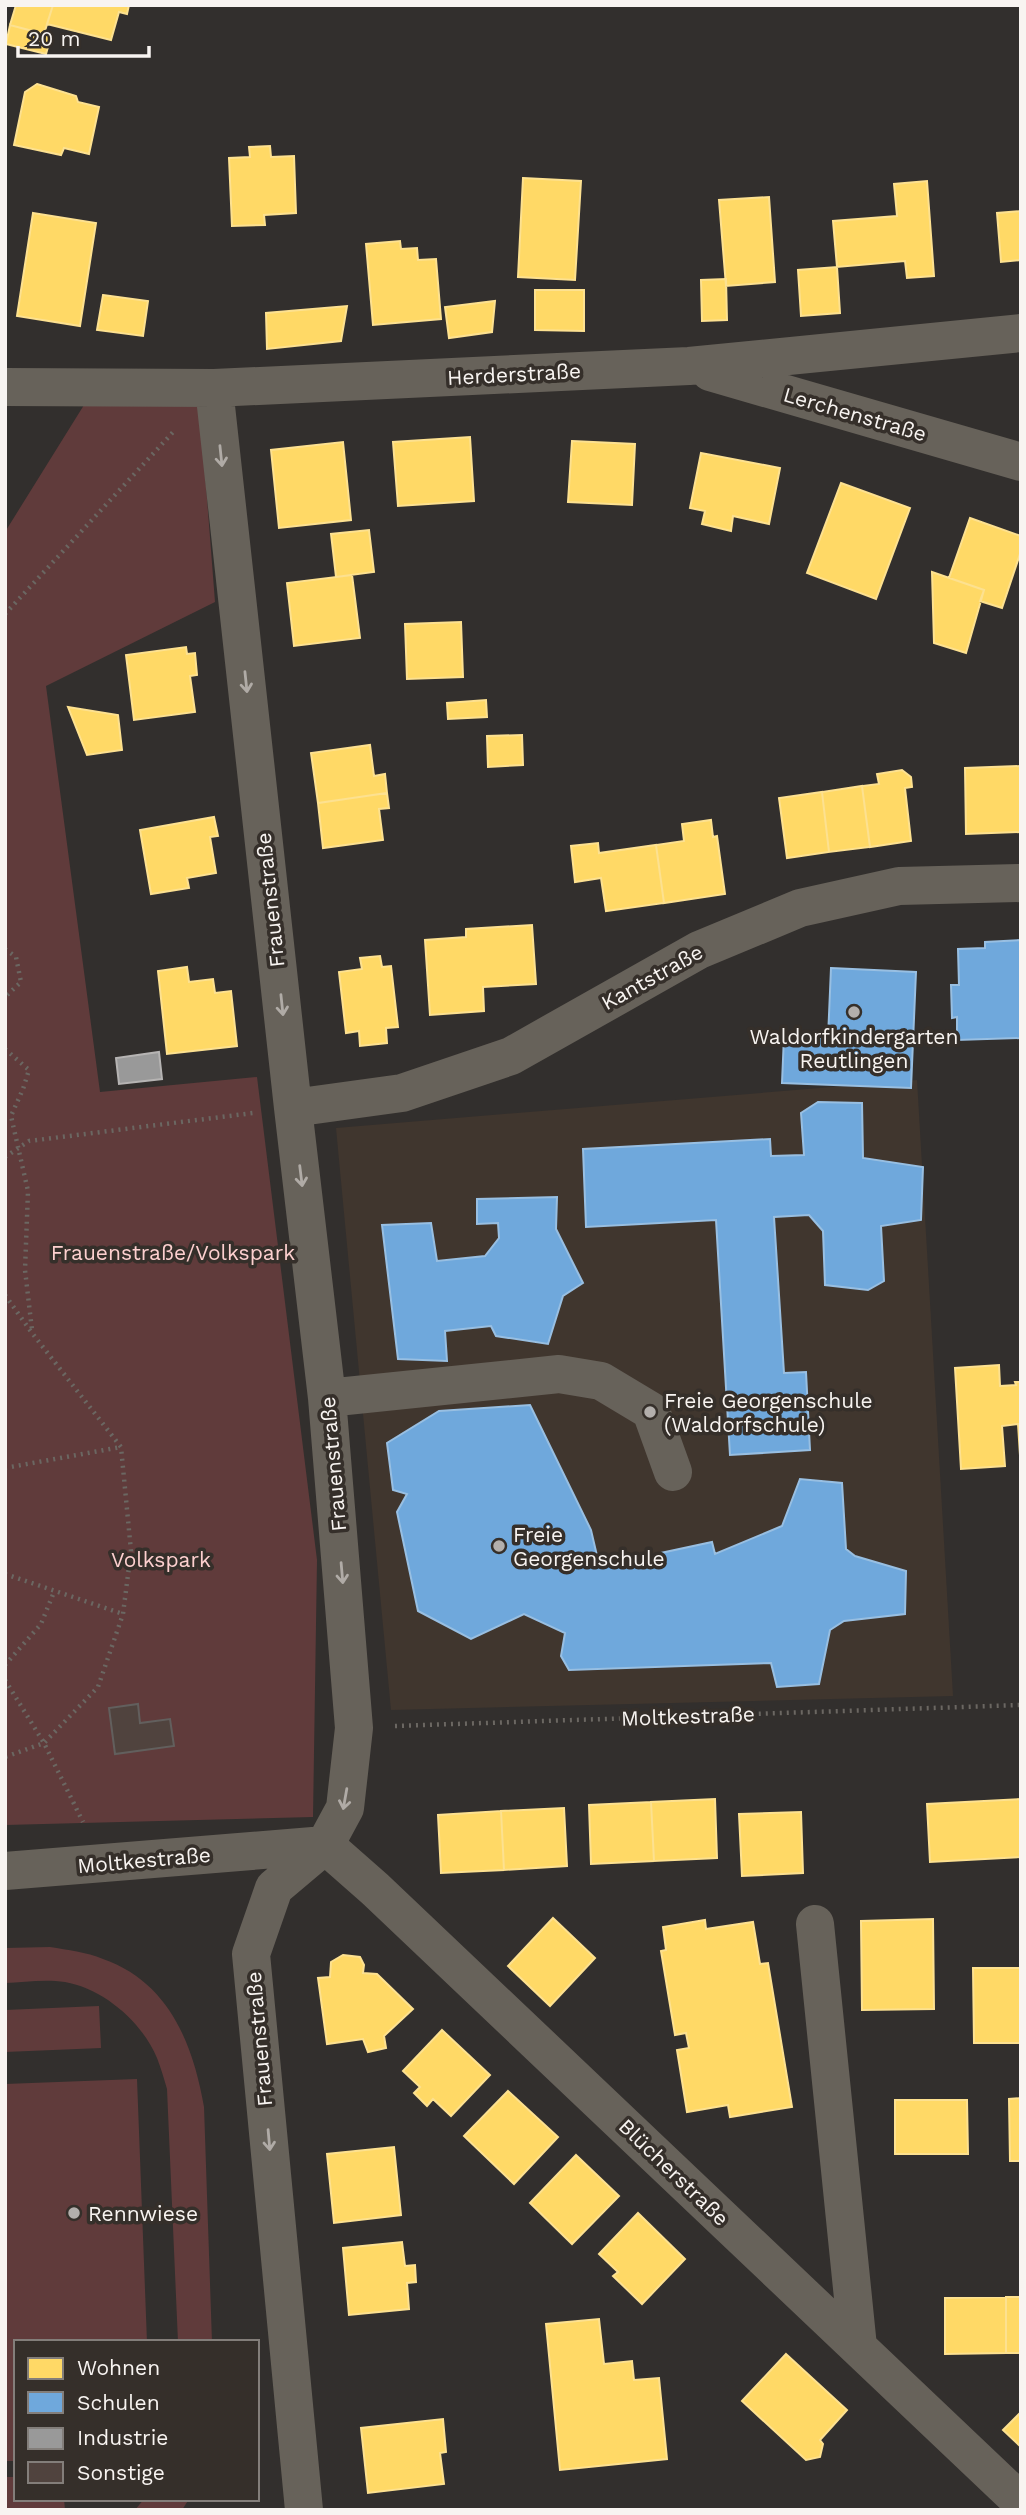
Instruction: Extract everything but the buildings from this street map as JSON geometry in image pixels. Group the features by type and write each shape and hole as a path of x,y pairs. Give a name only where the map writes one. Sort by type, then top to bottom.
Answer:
{"street":[{"name":"Herderstraße","path":"5,387 214,388 689,366 1021,332"},
{"name":"Lerchenstraße","path":"689,366 1021,462"},
{"name":"Frauenstraße","path":"214,388 327,1398 354,1728 345,1808 325,1845 275,1888 251,1954 304,2510"},
{"name":"Kantstraße","path":"293,1108 402,1093 511,1056 699,950 800,908 899,886 1021,883"},
{"path":"327,1398 559,1374 601,1381 651,1410 673,1472"},
{"name":"Moltkestraße","path":"5,1871 325,1845"},
{"name":"Blücherstraße","path":"325,1845 376,1889 1021,2502"},
{"path":"815,1924 858,2347"}],"path":[{"path":"5,614 214,388"},
{"path":"5,949 16,957 21,982 5,997"},
{"path":"5,1049 29,1070 11,1116 28,1191 25,1270 32,1333"},
{"path":"5,1157 29,1141 293,1108"},
{"path":"5,1295 121,1447 131,1551 123,1614 98,1687 44,1743 5,1757"},
{"path":"5,1468 121,1447"},
{"path":"5,1574 123,1614"},
{"path":"5,1665 41,1624 54,1592"},
{"path":"5,1680 44,1743 103,1863"},
{"name":"Moltkestraße","path":"354,1728 1021,1705"}],"shaded area":[{"name":"Freie Georgenschule (Waldorfschule)","path":"917,1080 953,1696 391,1710 336,1128"}],"green space":[{"name":"Volkspark","path":"199,395 215,602 46,686 100,1092 257,1077 317,1560 313,1817 5,1825 5,532 84,405"},
{"path":"50,1947 103,1959 126,1969 145,1983 161,1999 174,2018 193,2061 204,2107 212,2340 178,2340 167,2089 157,2058 132,2020 94,1992 58,1981 5,1983 5,1948"},
{"path":"99,2006 101,2048 5,2052 5,2010"},
{"name":"Rennwiese","path":"137,2079 147,2340 14,2340 14,2461 5,2461 5,2084"},
{"path":"5,2477 14,2477 14,2501 64,2501 65,2510 5,2510"},
{"path":"142,2501 188,2501 182,2510 135,2510"}],"place":[{"name":"Waldorfkindergarten Reutlingen","path":"854,1012"},
{"name":"Freie Georgenschule (Waldorfschule)","path":"650,1412"},
{"name":"Freie Georgenschule","path":"499,1546"},
{"name":"Rennwiese","path":"74,2213"}],"park label":[{"name":"Frauenstraße/Volkspark","path":"173,1252"}]}
